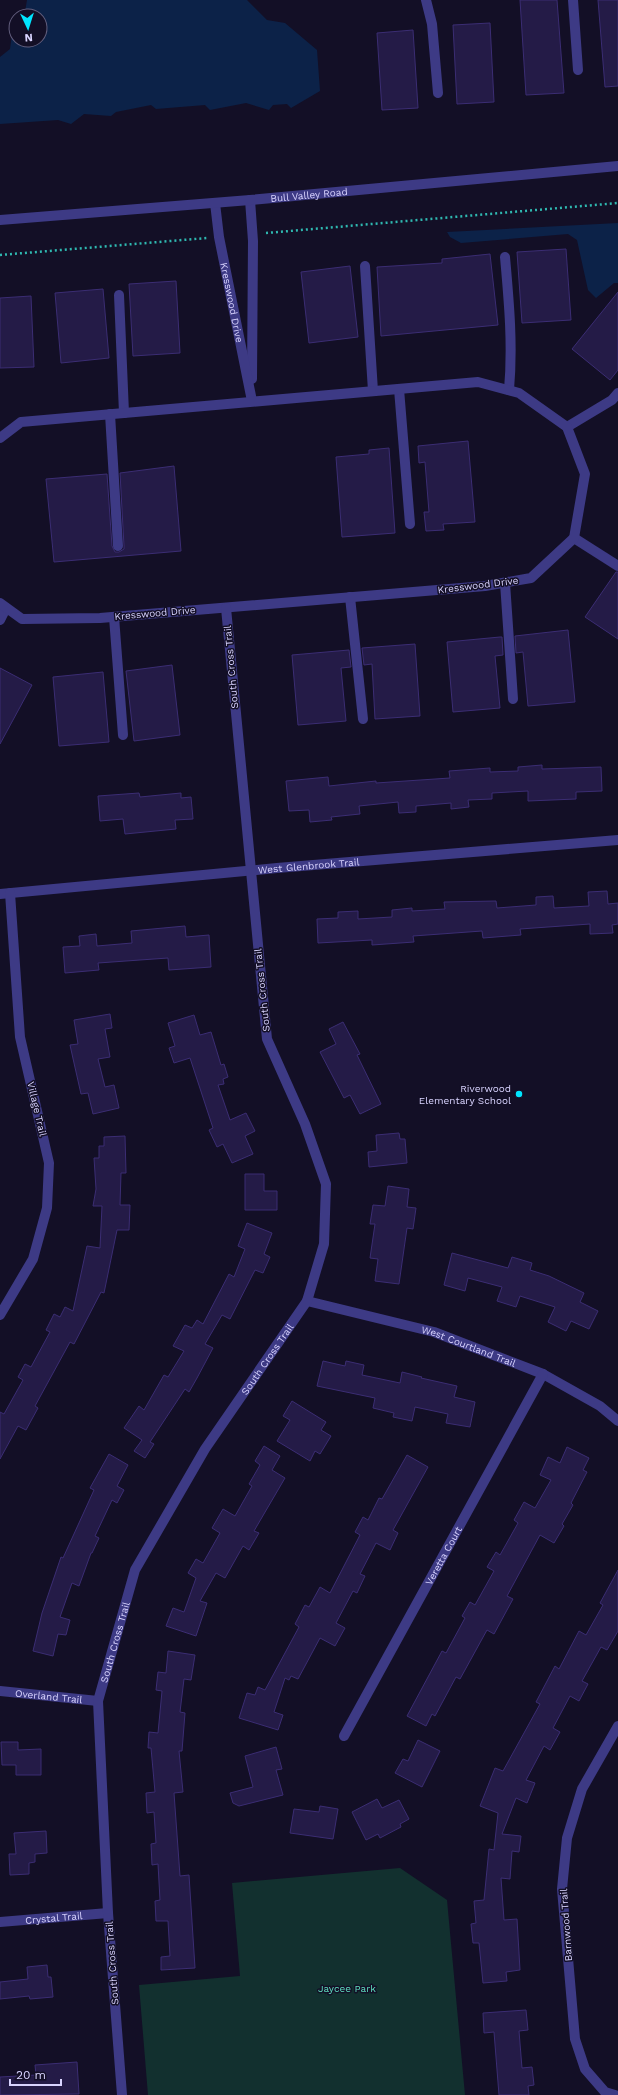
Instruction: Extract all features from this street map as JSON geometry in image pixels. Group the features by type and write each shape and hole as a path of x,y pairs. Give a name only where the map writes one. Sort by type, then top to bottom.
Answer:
{"street":[{"path":"426,0 432,24 438,93"},
{"path":"573,0 578,70"},
{"name":"Bull Valley Road","path":"0,220 250,200 618,166"},
{"name":"Kresswood Drive","path":"250,200 253,234 252,401"},
{"name":"Kresswood Drive","path":"215,202 219,237 252,401"},
{"path":"505,257 512,326 512,357 509,390"},
{"path":"365,266 373,391"},
{"path":"119,295 124,413"},
{"path":"0,437 21,422 478,382 519,393 567,427 585,474 574,538 618,566"},
{"path":"399,389 410,524"},
{"path":"567,427 612,400 618,393"},
{"path":"110,414 118,546"},
{"name":"Kresswood Drive","path":"3,606 22,619 114,617 485,586 531,578 574,538"},
{"path":"505,583 512,664 513,699"},
{"path":"350,597 363,719"},
{"path":"0,620 3,606"},
{"name":"South Cross Trail","path":"122,2095 108,1913 98,1701 135,1570 205,1449 307,1301 324,1244 326,1184 305,1124 267,1039 226,608"},
{"path":"114,617 124,735"},
{"name":"West Glenbrook Trail","path":"5,894 250,871 618,840"},
{"name":"Village Trail","path":"0,1315 33,1259 47,1208 49,1163 20,1037 5,894"},
{"name":"West Courtland Trail","path":"307,1301 434,1332 543,1374 600,1406 618,1422"},
{"name":"Veretta Court","path":"344,1736 543,1374"},
{"name":"Overland Trail","path":"0,1691 98,1701"},
{"name":"Barnwood Trail","path":"615,2095 605,2092 585,2069 575,2039 562,1889 567,1838 582,1789 618,1726"},
{"name":"Crystal Trail","path":"0,1922 108,1913"}],"path":[{"path":"253,234 618,203"},
{"path":"0,254 219,237"}],"green space":[{"name":"Jaycee Park","path":"400,1868 447,1900 465,2095 148,2095 139,1985 240,1976 232,1883"}],"water":[{"path":"27,0 247,0 267,20 285,23 317,50 320,91 291,108 287,104 273,105 269,110 246,103 210,110 205,105 156,109 151,105 116,112 111,116 84,114 71,124 58,120 0,124 0,57 10,48 48,48 48,8 26,8"},
{"path":"618,223 618,283 614,283 596,298 588,290 577,240 568,234 461,243 450,237 447,232"}],"building":[{"path":"520,0 557,0 564,93 526,95"},
{"path":"598,0 618,0 618,86 605,87"},
{"path":"490,23 494,102 457,104 453,25"},
{"path":"413,30 418,108 382,110 377,33"},
{"path":"566,249 571,320 522,323 517,252"},
{"path":"490,254 498,325 381,336 377,267 442,263 442,259"},
{"path":"350,266 358,337 309,343 301,272"},
{"path":"176,281 180,353 133,356 129,284"},
{"path":"103,289 109,358 61,363 55,293"},
{"path":"618,292 618,370 610,380 572,349"},
{"path":"31,296 34,367 0,368 0,298"},
{"path":"468,441 475,522 443,524 444,530 426,531 424,512 429,512 425,462 419,463 418,446"},
{"path":"389,448 395,533 342,537 336,457 369,454 369,450"},
{"path":"174,466 181,551 54,562 46,479 107,474 112,546 115,552 119,552 124,549 120,473"},
{"path":"616,572 618,572 618,639 585,617"},
{"path":"568,630 575,702 528,706 523,652 516,653 515,636"},
{"path":"502,637 503,655 495,656 500,708 453,712 447,642"},
{"path":"415,644 420,716 375,719 372,664 364,665 362,648"},
{"path":"349,650 351,667 341,668 346,721 298,725 292,655"},
{"path":"172,665 180,735 134,741 126,671"},
{"path":"0,668 32,685 0,744"},
{"path":"103,672 109,742 59,746 53,677"},
{"path":"542,765 542,769 601,767 602,791 576,792 576,799 528,801 528,791 492,793 492,799 468,800 469,807 451,809 451,803 416,806 416,812 399,813 398,802 359,806 360,814 331,817 332,820 310,822 309,810 289,811 286,781 328,777 329,786 376,781 376,783 450,778 449,771 490,768 490,772 518,771 518,767"},
{"path":"139,793 140,797 181,793 181,798 191,797 193,819 175,820 176,829 125,834 123,819 100,821 98,796"},
{"path":"607,891 608,904 618,903 618,924 612,925 613,933 590,934 590,924 520,929 521,935 483,938 482,931 413,936 414,942 372,945 372,940 318,943 317,919 338,918 338,912 358,911 358,919 392,917 392,910 412,908 412,911 445,909 444,902 496,901 497,908 536,905 536,897 553,896 554,908 589,906 588,892"},
{"path":"185,926 186,937 209,935 211,967 169,970 168,958 98,963 99,970 65,973 63,947 80,946 79,936 96,934 97,946 132,943 131,931"},
{"path":"110,1014 112,1028 105,1029 110,1057 98,1059 105,1087 114,1085 119,1108 93,1114 88,1093 81,1094 70,1045 78,1044 74,1020"},
{"path":"194,1015 200,1035 211,1032 221,1065 224,1064 228,1077 223,1079 224,1084 218,1085 230,1120 246,1113 255,1131 245,1136 253,1154 232,1163 223,1144 217,1147 209,1130 213,1128 190,1058 174,1063 169,1048 175,1046 168,1023"},
{"path":"343,1022 360,1054 357,1055 381,1104 360,1114 350,1095 344,1098 320,1052 336,1044 329,1029"},
{"path":"399,1133 400,1139 405,1139 407,1163 369,1167 368,1152 377,1151 376,1135"},
{"path":"125,1136 126,1173 121,1173 120,1205 130,1205 129,1230 117,1230 104,1293 101,1292 74,1344 70,1342 35,1406 38,1408 26,1430 18,1426 0,1459 0,1412 4,1414 23,1380 18,1377 25,1364 31,1367 50,1332 46,1330 54,1314 60,1317 65,1307 73,1311 87,1246 100,1248 102,1206 93,1206 96,1189 94,1158 99,1158 99,1146 104,1146 104,1137"},
{"path":"245,1174 264,1174 264,1191 277,1191 277,1210 245,1210"},
{"path":"388,1186 409,1189 407,1207 416,1208 413,1229 407,1228 399,1284 375,1281 378,1259 370,1258 375,1224 370,1224 373,1205 385,1206"},
{"path":"247,1223 272,1233 264,1254 270,1257 263,1273 255,1270 230,1319 222,1315 205,1344 213,1348 197,1378 189,1392 185,1389 150,1442 154,1444 145,1458 134,1451 142,1440 124,1428 139,1406 144,1410 164,1375 168,1377 184,1351 173,1346 185,1325 192,1328 197,1320 203,1324 229,1274 234,1277 245,1249 238,1246"},
{"path":"452,1253 508,1268 512,1257 532,1263 530,1270 549,1276 584,1293 580,1302 598,1311 589,1329 571,1321 566,1331 548,1322 555,1307 520,1296 516,1307 497,1301 502,1287 468,1278 465,1291 444,1285"},
{"path":"323,1361 345,1366 346,1361 364,1365 362,1375 400,1383 402,1372 457,1386 454,1397 475,1402 470,1427 446,1423 448,1414 415,1407 412,1421 393,1417 394,1413 373,1408 375,1398 317,1386"},
{"path":"292,1401 326,1422 321,1430 331,1436 320,1454 315,1451 310,1461 277,1441 290,1420 283,1416"},
{"path":"264,1446 280,1456 272,1470 285,1478 254,1531 259,1533 249,1550 243,1546 225,1578 216,1573 200,1601 207,1603 196,1636 166,1626 173,1608 184,1612 196,1578 188,1573 196,1559 203,1563 220,1533 212,1528 223,1509 235,1516 252,1486 249,1484 260,1465 255,1461"},
{"path":"567,1447 589,1458 583,1470 587,1472 571,1503 573,1505 562,1524 564,1526 554,1543 540,1535 507,1596 513,1599 494,1634 487,1630 460,1679 456,1677 435,1716 432,1714 426,1726 407,1716 442,1651 446,1653 465,1618 462,1616 470,1602 475,1605 494,1571 487,1567 496,1552 500,1555 518,1523 514,1520 524,1502 535,1508 551,1480 540,1475 548,1457 560,1463"},
{"path":"109,1454 128,1465 117,1486 124,1490 117,1503 112,1500 95,1536 99,1538 91,1553 79,1586 72,1583 60,1617 70,1620 66,1635 58,1634 53,1656 33,1651 42,1613 61,1557 63,1558 94,1490 90,1488"},
{"path":"407,1455 428,1467 393,1530 398,1533 390,1550 376,1543 360,1574 365,1576 357,1593 353,1591 336,1623 345,1628 335,1646 320,1638 298,1679 291,1676 289,1680 285,1678 274,1712 283,1715 278,1730 239,1718 247,1693 255,1695 258,1687 265,1690 299,1627 295,1624 305,1605 309,1607 320,1587 330,1593 360,1535 355,1532 363,1517 368,1520 379,1498 382,1499"},
{"path":"618,1570 618,1631 607,1650 601,1647 582,1681 588,1684 579,1701 570,1696 553,1728 560,1732 550,1750 544,1746 526,1780 535,1783 527,1803 516,1798 502,1834 521,1836 519,1852 512,1851 510,1879 501,1878 504,1920 517,1919 520,1970 506,1972 507,1981 483,1983 479,1943 473,1943 471,1924 476,1923 474,1901 484,1900 489,1849 494,1850 498,1813 480,1806 495,1768 503,1771 540,1704 536,1702 555,1666 559,1669 579,1631 586,1635 603,1605 600,1603"},
{"path":"168,1651 195,1655 191,1680 184,1679 180,1712 185,1713 182,1751 179,1751 183,1792 174,1793 180,1876 189,1875 195,1968 161,1970 161,1957 170,1956 168,1921 156,1921 155,1901 160,1900 158,1864 152,1865 151,1844 156,1843 154,1812 147,1813 146,1793 155,1792 151,1748 148,1748 149,1732 158,1733 162,1691 156,1690 158,1672 166,1673"},
{"path":"418,1740 440,1751 422,1787 395,1773 403,1759 408,1761"},
{"path":"1,1742 18,1742 18,1750 41,1749 41,1775 16,1775 16,1765 2,1765"},
{"path":"276,1747 282,1769 276,1770 283,1795 239,1806 233,1803 230,1793 253,1787 245,1756"},
{"path":"377,1799 382,1808 399,1800 409,1819 400,1824 401,1827 380,1838 378,1834 366,1840 352,1812"},
{"path":"320,1806 338,1809 333,1839 290,1833 294,1809 319,1812"},
{"path":"46,1831 47,1853 35,1854 35,1862 29,1863 29,1874 10,1875 9,1854 16,1854 14,1833"},
{"path":"47,1965 48,1977 51,1977 53,1997 30,1999 29,1996 0,1999 0,1982 28,1979 27,1967"},
{"path":"526,2010 528,2030 519,2031 522,2068 532,2067 534,2085 528,2086 529,2095 499,2095 494,2032 484,2033 483,2013"},
{"path":"77,2062 79,2094 0,2095 0,2077 36,2075 35,2065"}],"place":[{"name":"Riverwood Elementary School","path":"519,1094"}]}
